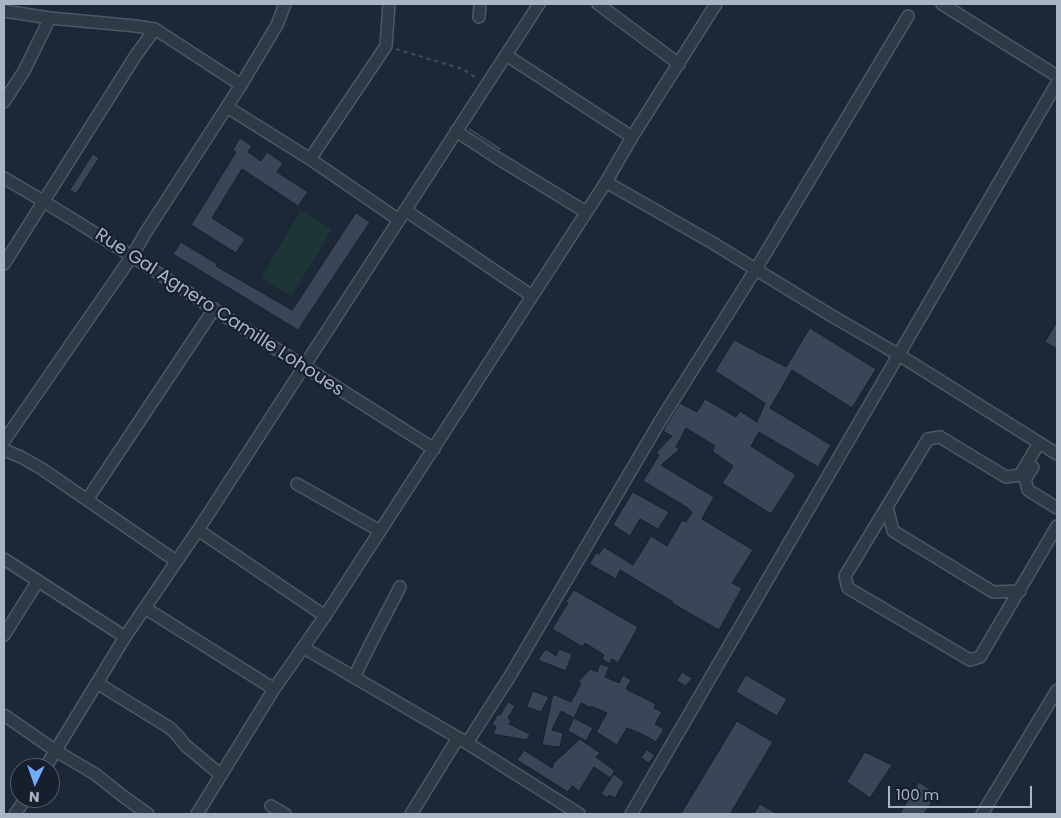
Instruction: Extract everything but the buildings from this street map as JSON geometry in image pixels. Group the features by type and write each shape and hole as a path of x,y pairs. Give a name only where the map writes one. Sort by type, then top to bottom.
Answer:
{"street":[{"path":"4,441 132,256 241,85 277,25 285,4"},
{"path":"310,159 386,46 389,4"},
{"path":"479,17 480,4"},
{"path":"51,758 125,637 198,530 538,4"},
{"path":"598,4 679,64"},
{"path":"197,814 274,689 325,616 606,182 632,137 716,4"},
{"path":"942,4 1057,76"},
{"path":"4,11 50,18 155,28 241,85"},
{"path":"411,814 510,676 659,423 756,269 908,16"},
{"path":"4,102 24,70 50,18"},
{"path":"4,264 155,28"},
{"path":"506,55 632,137"},
{"path":"631,814 1057,83"},
{"path":"227,107 532,296"},
{"path":"456,131 586,212"},
{"name":"Rue Gal Agnero Camille Lohoues","path":"4,178 132,256 434,449"},
{"path":"606,182 711,242 899,355 1057,454"},
{"path":"87,500 214,309"},
{"path":"1042,444 1020,475 1006,477 940,437 928,439 845,576 848,588 970,660 980,657 1057,526"},
{"path":"1042,444 1025,479 1028,490 1057,508"},
{"path":"4,450 21,457 42,470 176,561"},
{"path":"297,484 380,531"},
{"path":"887,507 893,531 993,592 1020,590"},
{"path":"198,530 325,616"},
{"path":"4,559 125,637"},
{"path":"4,634 38,581"},
{"path":"354,677 400,587"},
{"path":"145,608 274,689"},
{"path":"304,648 463,740 579,814"},
{"path":"98,683 170,728 185,745 221,775"},
{"path":"982,814 1057,690"},
{"path":"4,715 56,751 95,774 148,814"},
{"path":"271,806 285,814"}],"path":[{"path":"386,46 462,70 487,84"}],"green space":[{"path":"301,210 332,229 292,296 261,278"}]}
